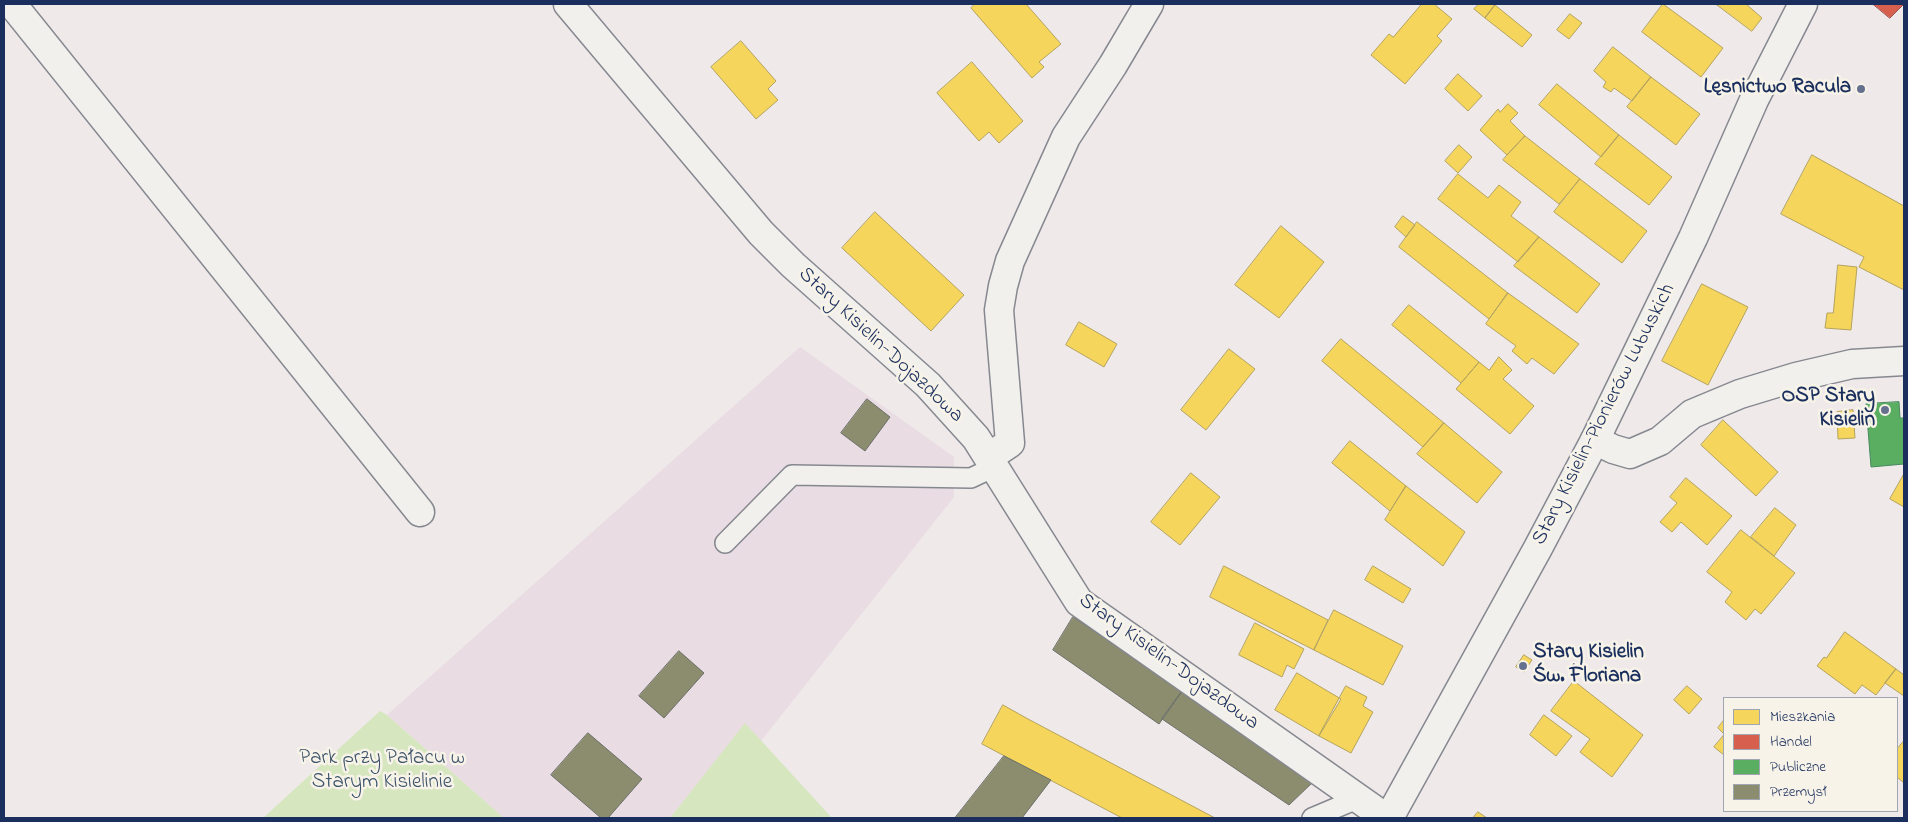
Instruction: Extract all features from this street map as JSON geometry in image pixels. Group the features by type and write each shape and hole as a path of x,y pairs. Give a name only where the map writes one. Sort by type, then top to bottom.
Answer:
{"street":[{"path":"12,4 420,512"},
{"name":"Stary Kisielin-Dojazdowa","path":"568,4 761,233 793,265 928,385 976,438 1079,602 1388,818"},
{"path":"992,462 1010,443 999,310 1010,261 1066,137 1113,65 1149,4"},
{"name":"Stary Kisielin-Pionierów Lubuskich","path":"1388,818 1538,548 1595,440 1693,238 1754,100 1803,4"},
{"path":"1595,440 1613,449 1630,454 1660,441 1692,414 1740,394 1796,377 1852,364 1904,361"}],"lane":[{"path":"726,543 792,475 971,478 992,462"},
{"path":"1312,818 1357,798"}],"shaded area":[{"path":"800,347 954,457 954,497 761,741 745,724 670,818 504,818 387,715"}],"green space":[{"name":"Park przy Pałacu w Starym Kisielinie","path":"380,711 387,715 504,818 263,818"},
{"path":"745,723 832,818 670,818"}],"building: Mieszkania":[{"path":"975,4 1026,4 1061,44 1039,62 1044,67 1032,78 971,8"},
{"path":"1422,4 1434,4 1452,19 1437,36 1442,41 1405,84 1371,55 1389,34 1393,37"},
{"path":"1479,4 1495,5 1485,18 1474,9"},
{"path":"1663,4 1723,48 1701,77 1642,32"},
{"path":"1716,4 1746,4 1762,18 1752,31"},
{"path":"1495,5 1532,35 1522,47 1485,18"},
{"path":"1570,14 1582,23 1569,39 1557,30"},
{"path":"741,41 776,81 768,89 778,100 756,119 711,67"},
{"path":"1613,47 1651,77 1632,101 1614,88 1611,92 1603,87 1606,82 1594,71"},
{"path":"972,62 1023,121 999,143 989,132 979,141 937,93"},
{"path":"1458,74 1482,96 1468,111 1445,89"},
{"path":"1651,77 1700,114 1676,145 1627,107"},
{"path":"1557,84 1619,135 1601,157 1539,105"},
{"path":"1508,104 1518,113 1510,121 1525,136 1507,155 1480,130 1498,109 1500,112"},
{"path":"1619,135 1672,177 1649,205 1595,164"},
{"path":"1525,136 1580,179 1559,204 1503,160"},
{"path":"1459,145 1472,157 1458,173 1445,161"},
{"path":"1812,155 1904,206 1904,290 1859,267 1864,257 1781,214"},
{"path":"1458,174 1488,198 1499,185 1521,202 1511,216 1539,237 1518,262 1438,199"},
{"path":"1580,179 1647,231 1622,263 1554,212"},
{"path":"875,212 964,295 931,331 842,248"},
{"path":"1403,216 1415,225 1406,237 1395,227"},
{"path":"1417,222 1508,293 1489,319 1399,247"},
{"path":"1281,226 1324,262 1279,318 1235,285"},
{"path":"1539,237 1600,284 1577,313 1514,266"},
{"path":"1838,265 1857,267 1851,330 1825,328 1827,313 1833,313"},
{"path":"1702,284 1748,307 1708,385 1662,361"},
{"path":"1508,293 1579,344 1554,374 1532,358 1527,364 1512,351 1516,346 1486,324"},
{"path":"1409,305 1479,362 1461,383 1392,325"},
{"path":"1079,322 1117,344 1104,367 1066,345"},
{"path":"1341,339 1444,423 1423,447 1322,361"},
{"path":"1229,349 1255,369 1206,430 1181,410"},
{"path":"1499,357 1512,370 1503,379 1534,406 1510,434 1456,389 1479,362 1489,370"},
{"path":"1853,410 1855,438 1838,439 1837,412"},
{"path":"1723,420 1778,472 1756,496 1701,445"},
{"path":"1444,423 1502,472 1477,503 1417,454"},
{"path":"1350,441 1406,486 1390,511 1332,463"},
{"path":"1191,473 1220,497 1180,545 1151,522"},
{"path":"1904,474 1904,507 1890,499"},
{"path":"1686,478 1732,516 1707,545 1681,522 1672,532 1660,522 1677,503 1670,497"},
{"path":"1406,486 1465,532 1443,566 1385,520"},
{"path":"1775,508 1796,525 1774,556 1751,537"},
{"path":"1741,530 1795,573 1761,614 1755,609 1746,620 1725,602 1732,592 1707,572"},
{"path":"1224,566 1328,620 1314,650 1210,597"},
{"path":"1373,566 1411,589 1403,603 1365,580"},
{"path":"1334,610 1403,646 1383,685 1314,650"},
{"path":"1255,623 1304,649 1294,669 1287,665 1282,677 1239,655"},
{"path":"1845,632 1896,669 1876,695 1862,685 1855,694 1817,666 1824,657 1826,658"},
{"path":"1524,655 1532,660 1524,672 1516,667"},
{"path":"1896,669 1904,675 1904,696 1885,683"},
{"path":"1297,673 1341,699 1319,736 1275,710"},
{"path":"1574,681 1643,735 1612,777 1580,752 1590,739 1551,711"},
{"path":"1346,686 1367,697 1363,706 1373,712 1351,753 1319,736"},
{"path":"1687,686 1702,699 1689,714 1674,700"},
{"path":"1003,705 1215,818 1122,818 982,744"},
{"path":"1544,715 1572,736 1556,756 1530,735"},
{"path":"1723,721 1723,733 1718,728"},
{"path":"1723,736 1723,754 1714,747"},
{"path":"1904,741 1904,783 1898,778 1898,748"},
{"path":"1478,812 1487,818 1473,818"}],"building: Handel":[{"path":"1873,4 1904,4 1890,18"}],"building: Publiczne":[{"path":"1899,402 1900,418 1904,418 1904,464 1871,467 1866,404"}],"building: Przemysł":[{"path":"867,399 890,417 865,451 841,433"},
{"path":"1073,617 1183,690 1159,724 1053,650"},
{"path":"679,651 704,673 664,718 639,696"},
{"path":"1183,690 1313,782 1289,805 1162,719"},
{"path":"588,733 642,779 608,818 601,818 551,775"},
{"path":"1004,756 1051,780 1022,818 955,818"}],"place":[{"name":"Lęsnictwo Racula","path":"1861,89"},
{"name":"OSP Stary Kisielin","path":"1885,410"},
{"name":"Stary Kisielin Św. Floriana","path":"1523,666"}]}
